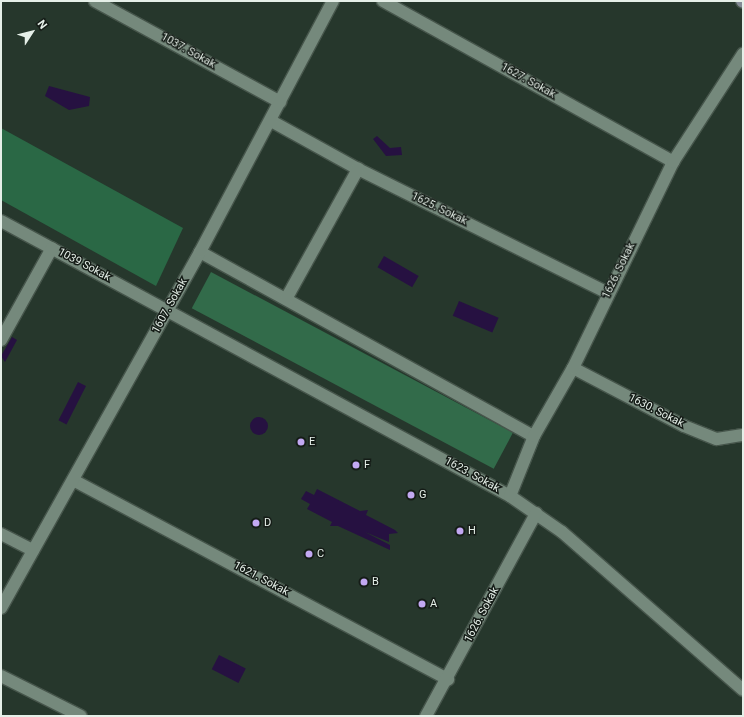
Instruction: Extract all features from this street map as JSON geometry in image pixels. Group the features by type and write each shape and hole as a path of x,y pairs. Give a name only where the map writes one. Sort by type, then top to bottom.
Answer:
{"street":[{"name":"1037. Sokak","path":"95,1 280,102"},
{"name":"1607. Sokak","path":"1,608 200,252 271,121 333,1"},
{"name":"1627. Sokak","path":"383,1 673,162"},
{"name":"1626. Sokak","path":"510,496 534,436 573,368 608,293 673,162 743,54"},
{"name":"1625. Sokak","path":"271,121 358,169 608,293"},
{"path":"286,300 358,169"},
{"name":"1039 Sokak","path":"1,221 168,309"},
{"path":"1,340 52,248"},
{"path":"200,252 534,436"},
{"name":"1623. Sokak","path":"168,309 510,496 536,513 655,610 743,690"},
{"name":"1630. Sokak","path":"573,368 710,437 743,435"},
{"name":"1621. Sokak","path":"73,480 448,678"},
{"name":"1626. Sokak","path":"426,716 448,678 536,513"},
{"path":"1,534 34,550"},
{"path":"1,676 81,716"}],"green space":[{"path":"1,128 183,228 156,286 1,200"},
{"path":"211,272 513,433 494,469 192,308"}],"shaded area":[{"path":"49,86 90,97 89,106 69,110 45,96"},
{"path":"377,136 390,148 401,147 402,155 386,156 373,139"},
{"path":"384,256 419,276 412,287 378,267"},
{"path":"459,301 499,318 492,333 453,316"},
{"path":"12,337 17,340 5,362 1,356"},
{"path":"78,382 86,386 66,424 58,420"},
{"path":"255,417 263,417 268,422 266,433 263,435 255,435 250,430 250,422"},
{"path":"317,489 360,511 368,510 366,515 395,530 398,533 389,534 389,542 365,532 390,545 390,550 338,526 330,526 332,522 307,509 310,504 301,499 306,491 314,495"},
{"path":"219,655 246,669 238,683 212,669"}],"place":[{"name":"E","path":"301,442"},
{"name":"F","path":"356,465"},
{"name":"G","path":"411,495"},
{"name":"D","path":"256,523"},
{"name":"H","path":"460,531"},
{"name":"C","path":"309,554"},
{"name":"B","path":"364,582"},
{"name":"A","path":"422,604"}]}
